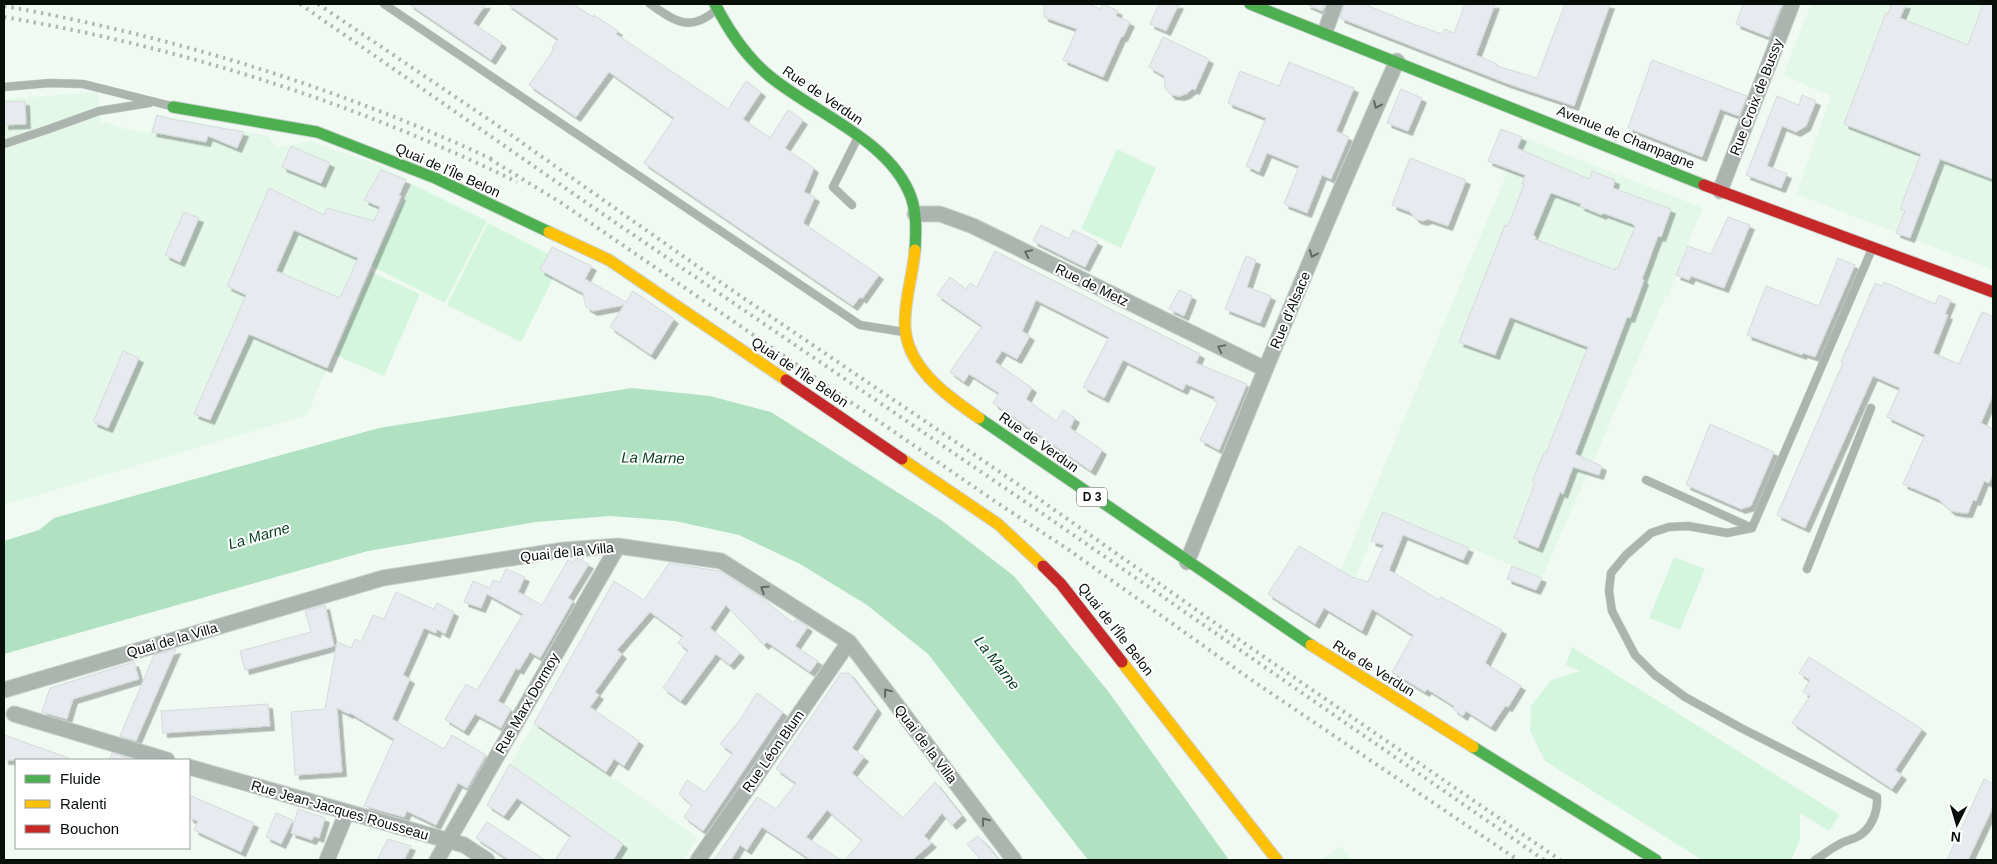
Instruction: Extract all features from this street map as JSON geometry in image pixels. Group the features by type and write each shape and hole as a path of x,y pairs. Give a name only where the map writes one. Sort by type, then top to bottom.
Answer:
{"main road":[{"name":"Avenue de Champagne","path":"1250,4 1720,191 1993,292"},
{"name":"Rue de Verdun","path":"716,6 733,39 762,70 780,86 873,148 906,185 915,214 916,247 905,315 906,332 918,363 928,377 947,396 1289,631 1656,860"},
{"name":"Quai de l'Île Belon","path":"173,107 316,132 435,178 609,260 998,524 1061,584 1277,860"}],"street":[{"path":"1324,32 1335,4"},
{"name":"Rue Croix de Bussy","path":"1720,191 1792,4"},
{"name":"Rue d'Alsace","path":"1187,562 1356,151 1397,61"},
{"name":"Rue de Metz","path":"915,214 940,214 973,226 1265,370"},
{"name":"Quai de la Villa","path":"4,690 383,578 563,550 618,546 721,561 849,642 1014,860"},
{"name":"Rue Marx Dormoy","path":"437,860 618,546"},
{"name":"Rue Léon Blum","path":"698,860 849,642"},
{"path":"14,714 164,759"},
{"name":"Rue Jean-Jacques Rousseau","path":"190,767 464,844 487,860"},
{"path":"327,860 347,812"}],"lane":[{"path":"384,4 860,326 906,332"},
{"path":"650,4 676,20 685,23 694,23 707,18 716,6"},
{"path":"4,87 59,83 83,84 173,107"},
{"path":"4,144 49,130 98,110 154,102"},
{"path":"852,205 833,188 858,137"},
{"path":"1752,528 1873,247"},
{"path":"1807,569 1871,408"},
{"path":"1646,480 1752,528"},
{"path":"1752,528 1726,533 1688,526 1669,527 1651,533 1626,555 1611,573 1608,591 1612,611 1635,655 1655,676 1685,697 1741,728 1877,797 1878,804 1868,829 1858,837 1839,844 1815,860"}],"shaded area":[{"path":"1811,4 1993,4 1993,270 1796,194 1831,96 1783,75"},
{"path":"98,92 102,126 104,121 125,129 149,133 157,115 269,136 276,147 311,141 381,166 407,179 307,415 4,505 4,99"},
{"path":"1522,137 1703,208 1687,245 1669,296 1666,295 1542,578 1383,512 1350,590 1336,581"},
{"path":"1117,149 1156,168 1121,248 1081,229"},
{"path":"412,184 487,221 445,303 371,266"},
{"path":"488,223 562,261 521,342 447,305"},
{"path":"371,272 420,294 384,376 335,355"},
{"path":"1674,557 1705,569 1680,630 1649,618"},
{"path":"1572,647 1840,815 1829,831 1800,813 1800,840 1791,860 1702,860 1545,761 1530,731 1531,706 1551,680 1580,671 1566,665"},
{"path":"534,723 698,837 683,860 555,860 570,836 517,798 504,816 487,805"},
{"path":"1341,846 1352,860 1322,860"}],"water":[{"name":"La Marne","path":"632,388 710,396 771,412 941,520 1014,576 1108,691 1229,860 1088,860 928,654 867,605 800,564 739,535 675,521 610,516 536,522 368,551 4,654 4,541 39,530 54,518 379,428"}],"building":[{"path":"409,4 486,4 473,23 502,43 491,60"},
{"path":"507,4 573,4 618,31 616,34 728,109 746,81 761,92 743,119 770,138 788,110 803,120 785,148 814,168 804,192 815,197 803,223 879,275 862,299 860,297 853,306 644,163 674,118 609,72 576,117 529,85 554,49 552,48 558,39"},
{"path":"1044,4 1089,4 1100,9 1103,4 1118,11 1116,16 1130,22 1103,77 1063,60 1077,29 1044,17"},
{"path":"1159,4 1179,4 1166,31 1150,24"},
{"path":"1306,4 1325,4 1322,11"},
{"path":"1344,4 1364,4 1442,34 1445,29 1454,33 1465,4 1495,4 1476,55 1497,64 1497,66 1537,78 1565,4 1610,4 1574,106 1506,83 1340,18"},
{"path":"1743,4 1782,4 1769,37 1736,24"},
{"path":"1892,4 1906,4 1900,18 1968,45 1983,4 1993,4 1993,179 1940,159 1910,238 1896,233 1905,211 1900,209 1921,154 1844,124 1886,13 1888,14"},
{"path":"1163,37 1209,59 1195,90 1192,89 1180,96 1171,95 1165,88 1164,76 1149,67"},
{"path":"1652,60 1747,96 1739,116 1720,109 1702,157 1628,128"},
{"path":"1289,62 1354,88 1336,131 1349,137 1331,179 1322,175 1307,213 1284,204 1299,166 1267,153 1259,172 1246,166 1266,118 1228,103 1240,71 1279,86"},
{"path":"1401,89 1422,98 1408,131 1387,123"},
{"path":"1802,95 1816,101 1806,126 1796,132 1782,126 1767,166 1787,174 1781,188 1746,175 1777,96 1799,105"},
{"path":"25,101 26,124 4,125 4,102"},
{"path":"157,115 244,132 237,148 208,136 206,142 152,132"},
{"path":"1501,129 1522,137 1517,148 1589,179 1592,171 1615,180 1613,188 1671,209 1661,237 1658,236 1630,318 1627,317 1575,454 1602,466 1599,475 1573,467 1563,494 1560,492 1538,548 1514,538 1535,483 1532,481 1544,453 1546,453 1588,347 1510,317 1495,355 1459,342 1505,225 1508,226 1524,184 1522,184 1525,175 1488,161","holes":["1552,193 1581,204 1580,206 1633,224 1635,227 1618,268 1616,267 1615,270 1535,239 1536,237 1533,235 1550,194"]},
{"path":"291,146 330,163 321,183 282,167"},
{"path":"1410,158 1466,180 1448,226 1428,219 1423,221 1416,219 1410,212 1392,205"},
{"path":"381,170 406,180 399,195 401,196 327,368 249,334 210,420 194,414 246,295 227,286 269,188 324,215 327,208 374,221 380,207 364,200","holes":["294,230 358,258 340,298 276,271"]},
{"path":"184,212 199,218 180,262 165,255"},
{"path":"1728,217 1750,225 1724,288 1691,276 1689,280 1676,275 1688,246 1711,254"},
{"path":"1041,225 1069,239 1073,230 1098,242 1085,267 1033,241"},
{"path":"552,247 592,266 585,279 626,302 633,291 674,319 651,355 610,327 624,305 593,311 586,307 583,293 540,270"},
{"path":"995,251 1200,354 1196,363 1247,384 1219,450 1200,440 1218,402 1213,400 1215,397 1186,384 1183,390 1123,360 1104,398 1083,387 1109,337 1036,300 1022,331 1030,336 1017,359 1002,351 995,362 1032,388 1026,399 1056,421 1063,410 1075,418 1070,428 1102,450 1091,471 993,403 999,393 969,374 964,382 950,372 982,326 937,295 950,277 966,289 970,283 977,287"},
{"path":"1246,256 1256,260 1247,287 1271,296 1260,323 1225,309"},
{"path":"1838,258 1855,265 1815,357 1803,353 1802,355 1747,335 1766,286 1819,306"},
{"path":"1884,282 1935,304 1939,295 1951,300 1945,314 1948,315 1933,353 1959,364 1982,312 1993,316 1993,395 1981,423 1993,429 1993,474 1989,483 1984,481 1976,501 1973,500 1968,513 1951,511 1938,499 1903,484 1925,435 1887,417 1900,388 1873,376 1805,528 1777,515 1843,363 1841,362 1875,283 1882,286"},
{"path":"1179,290 1192,296 1184,316 1169,309"},
{"path":"123,351 139,358 108,428 93,422"},
{"path":"1710,424 1774,452 1751,506 1741,509 1686,485"},
{"path":"1383,512 1469,548 1463,560 1403,535 1389,570 1439,600 1441,597 1502,630 1485,663 1521,686 1508,707 1505,706 1491,727 1466,711 1463,716 1453,709 1454,706 1427,689 1425,692 1392,672 1413,635 1372,609 1362,631 1324,608 1315,624 1268,594 1299,546 1352,577 1368,582 1384,545 1371,541"},
{"path":"576,558 589,564 568,598 573,601 540,658 530,652 519,670 516,668 498,701 511,709 501,728 475,714 464,731 445,719 466,684 477,690 523,614 487,594 481,608 464,602 473,581 490,588 493,580 500,582 506,569 525,577 518,592 542,605 568,560 573,562"},
{"path":"669,563 719,571 762,598 793,623 796,619 808,627 795,646 818,661 810,672 767,642 764,645 726,605 710,628 740,653 730,665 716,654 681,701 663,688 688,650 678,643 683,636 650,612 617,650 622,654 595,692 599,695 590,707 639,741 624,766 614,759 606,772 534,723 614,581 644,600"},
{"path":"1512,566 1542,578 1536,590 1507,579"},
{"path":"396,592 434,609 437,603 454,612 445,634 437,629 436,633 424,628 403,675 410,679 392,719 444,749 452,735 486,755 467,788 458,783 436,825 407,811 404,817 364,806 394,739 350,713 337,708 342,772 295,775 291,712 325,709 337,642 351,648 355,639 361,642 373,615 384,619"},
{"path":"325,605 334,646 245,670 240,651 311,632 305,611"},
{"path":"176,649 136,741 120,736 154,655"},
{"path":"1809,657 1922,729 1895,770 1902,775 1892,789 1792,723 1810,696 1803,692 1810,680 1799,673"},
{"path":"134,662 139,679 73,699 67,719 42,712 50,688"},
{"path":"841,673 849,673 877,709 852,748 864,757 852,773 903,818 935,782 962,816 952,825 942,813 924,836 932,843 912,860 845,860 862,840 827,810 806,837 841,860 811,860 762,827 747,850 740,845 731,860 714,860 757,797 776,809 796,783 776,769"},
{"path":"757,693 783,712 703,831 684,817 692,805 679,794 687,780 705,792 733,753 720,744 739,721"},
{"path":"268,704 270,726 163,733 161,711"},
{"path":"4,735 69,758 69,759 4,760"},
{"path":"112,753 128,758 128,759 109,759"},
{"path":"510,764 623,844 613,860 555,860 571,836 517,798 504,816 487,805"},
{"path":"1984,779 1993,784 1993,807 1968,860 1947,860"},
{"path":"190,795 254,823 241,852 194,830 198,821 190,818"},
{"path":"298,809 325,818 319,838 314,836 312,840 291,833"},
{"path":"276,813 293,820 281,844 266,837"},
{"path":"487,822 545,860 509,860 476,838"},
{"path":"978,836 999,860 981,860 967,844"},
{"path":"388,839 411,846 404,860 377,860"}],"railway":[{"path":"300,4 1544,860"},
{"path":"318,4 494,123 717,280 1019,485 1228,632 1560,860"},
{"path":"4,6 130,33 255,67 377,110 496,161"},
{"path":"4,17 136,44 266,81 394,127 456,153 517,182"},
{"path":"490,159 563,204 996,502 1069,550 1253,681 1518,860"}],"traffic: fast":[{"path":"715,4 738,42 767,74 868,143 886,159 901,177 911,197 914,210 915,250"},
{"path":"1250,4 1704,185"},
{"path":"173,107 317,132 435,178 549,232"},
{"path":"979,418 1311,645"},
{"path":"1473,747 1656,860"}],"traffic: slow":[{"path":"549,232 609,260 786,380"},
{"path":"915,250 905,322 907,338 912,352 920,366 941,390 979,418"},
{"path":"902,459 998,524 1043,566"},
{"path":"1311,645 1473,747"},
{"path":"1122,662 1277,860"}],"traffic: jam":[{"path":"1704,185 1993,292"},
{"path":"786,380 902,459"},
{"path":"1043,566 1061,584 1122,662"}]}
